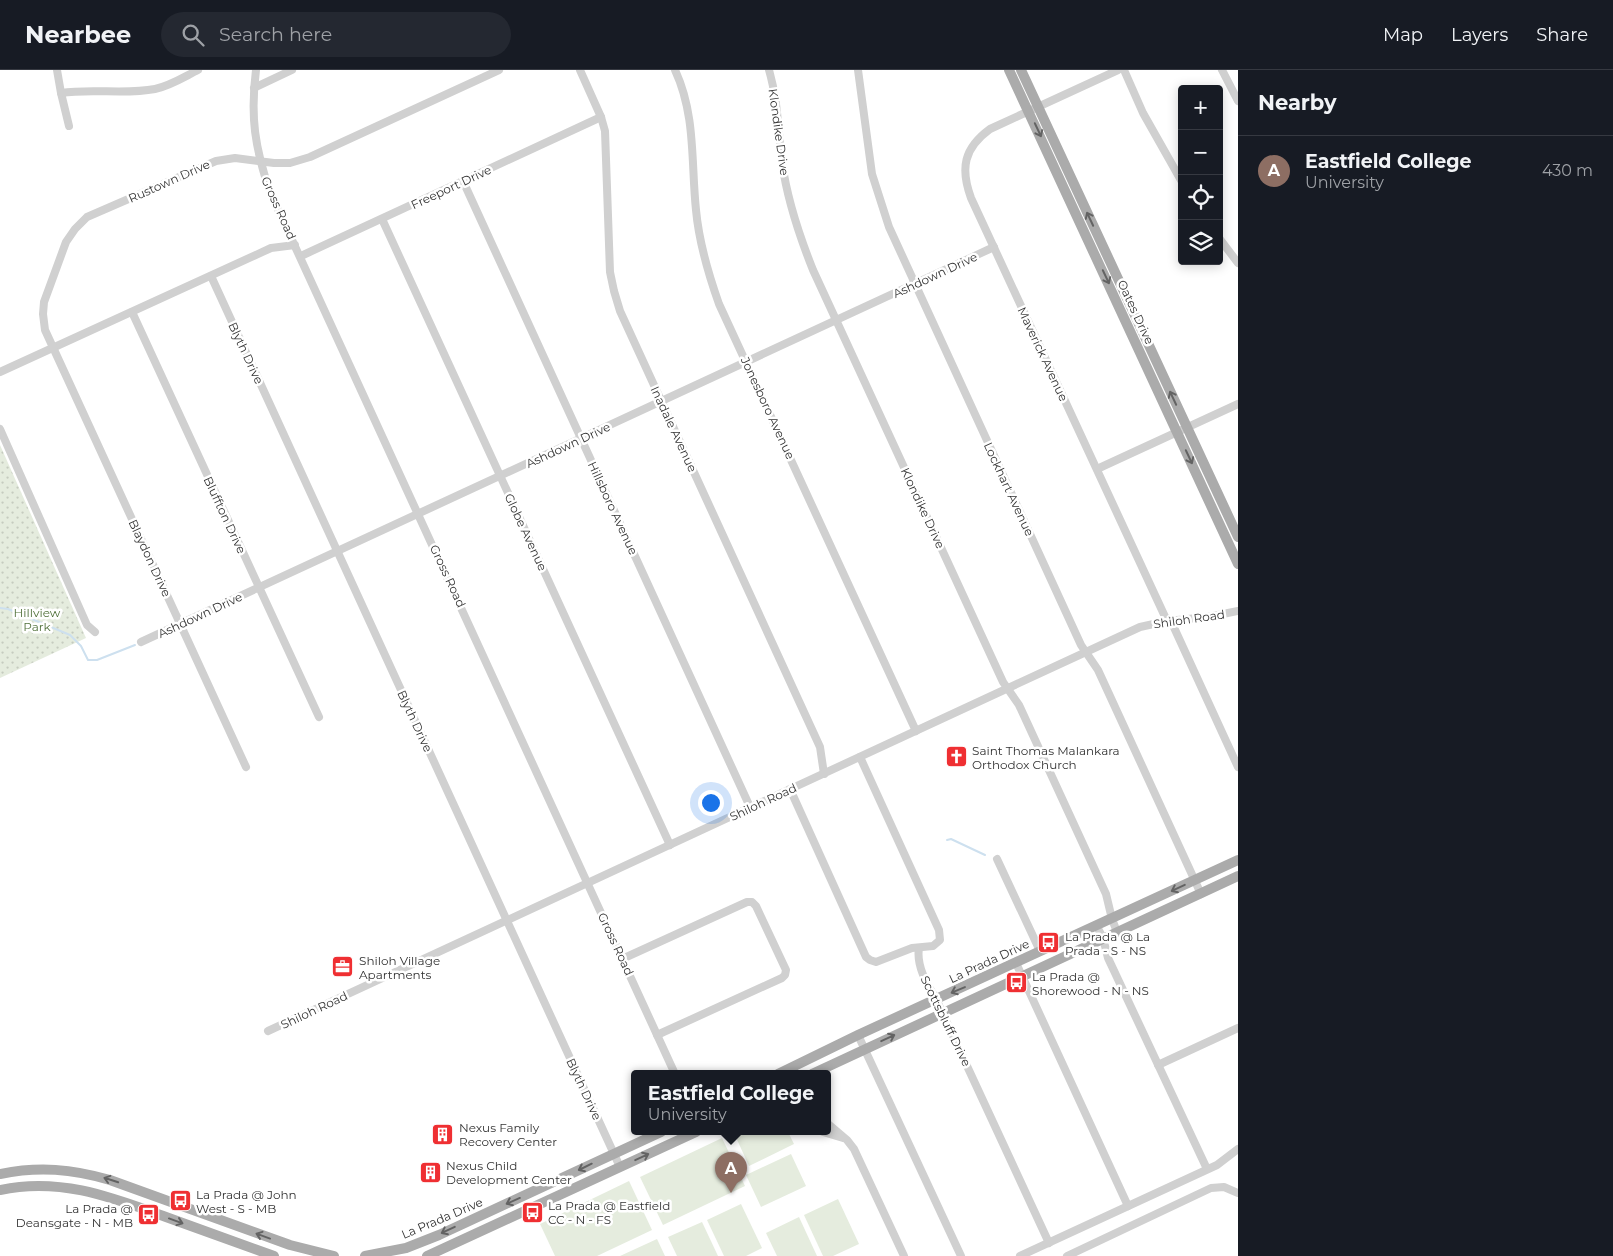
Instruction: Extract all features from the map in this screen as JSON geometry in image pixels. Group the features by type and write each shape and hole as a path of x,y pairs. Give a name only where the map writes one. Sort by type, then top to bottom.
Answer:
{"main road":[{"name":"Oates Drive","path":"1009,70 1033,109 1182,431 1238,564"},
{"name":"Oates Drive","path":"1021,70 1033,109"},
{"name":"Oates Drive","path":"1182,431 1238,537"},
{"name":"La Prada Drive","path":"790,1070 858,1035 1238,860"},
{"path":"820,1070 1238,876"},
{"name":"La Prada Drive","path":"365,1256 407,1252 492,1210 655,1135"},
{"path":"427,1256 689,1135"},
{"path":"0,1174 32,1169 70,1170 110,1180 309,1253 334,1256"},
{"path":"0,1190 45,1185 96,1192 274,1256"},
{"path":"138,1207 144,1192"},
{"path":"492,1210 498,1224"}],"street":[{"path":"57,70 69,126"},
{"path":"61,93 82,90 130,91 156,89 169,85 198,70"},
{"name":"Gross Road","path":"256,70 253,118 260,161 270,192 296,245 673,1070"},
{"path":"254,88 292,70"},
{"name":"Rustown Drive","path":"54,348 45,330 44,302 66,242 74,229 87,218 216,161 235,158 290,163 310,157 499,70"},
{"name":"Inadale Avenue","path":"580,70 602,117 605,131 610,272 620,311 820,747 824,774"},
{"name":"Jonesboro Avenue","path":"675,70 687,103 691,121 699,236 708,272 719,304 916,731"},
{"name":"Klondike Drive","path":"769,70 778,110 782,164 791,208 813,270 1007,688 1019,705 1106,894 1117,932"},
{"name":"Lockhart Avenue","path":"858,70 871,165 878,198 889,227 1086,652 1098,670 1201,894"},
{"name":"Maverick Avenue","path":"1118,70 990,129 980,136 968,154 965,163 966,186 1238,767"},
{"path":"1124,70 1143,113 1178,175"},
{"path":"1222,70 1238,101"},
{"name":"Freeport Drive","path":"301,256 602,117"},
{"name":"Hillsboro Avenue","path":"463,181 750,807"},
{"name":"Globe Avenue","path":"382,219 670,845"},
{"path":"1223,243 1238,263"},
{"path":"0,372 271,248 296,245"},
{"name":"Ashdown Drive","path":"141,642 994,247"},
{"name":"Blyth Drive","path":"211,276 620,1167"},
{"name":"Bluffton Drive","path":"132,312 319,717"},
{"name":"Blaydon Drive","path":"54,348 246,767"},
{"path":"1097,469 1238,404"},
{"path":"0,429 87,625 94,632"},
{"name":"Shiloh Road","path":"268,1031 1140,627 1238,611"},
{"path":"790,790 866,956 876,962 905,950 926,948 937,944 940,940 940,930 860,757"},
{"path":"997,859 1040,951"},
{"path":"622,959 747,902 752,902 756,906 786,970 785,975 658,1035"},
{"path":"1096,925 1103,938 1108,958 1207,1170"},
{"name":"Scottsbluff Drive","path":"919,948 920,967 943,1012 1049,1242"},
{"path":"1016,963 1128,1206"},
{"path":"1158,1065 1238,1028"},
{"path":"858,1035 960,1256"},
{"path":"831,1126 847,1140 857,1155 904,1256"},
{"path":"831,1135 847,1140"},
{"path":"1020,1256 1207,1170 1223,1161 1238,1149"},
{"path":"1067,1256 1212,1188 1224,1187 1238,1194"}],"green space":[{"name":"Hillview Park","path":"0,445 86,638 0,678"},
{"path":"735,1135 790,1135 794,1144 749,1166"},
{"path":"722,1138 745,1186 663,1225 640,1177"},
{"path":"791,1154 806,1186 761,1207 746,1175"},
{"path":"629,1181 652,1230 597,1256 555,1256 540,1224"},
{"path":"838,1199 859,1244 833,1256 823,1256 804,1215"},
{"path":"741,1204 762,1248 746,1256 724,1256 707,1220"},
{"path":"799,1217 817,1256 777,1256 766,1233"},
{"path":"702,1222 718,1256 677,1256 668,1237"},
{"path":"657,1239 665,1256 620,1256"}],"waterway":[{"path":"0,608 8,609 70,635 81,646 88,660 97,660 135,645"},
{"path":"947,840 951,839 985,855"}],"place":[{"name":"Saint Thomas Malankara Orthodox Church","path":"956,757"},
{"name":"La Prada @ La Prada - S - NS","path":"1049,943"},
{"name":"Shiloh Village Apartments","path":"343,967"},
{"name":"La Prada @ Shorewood - N - NS","path":"1016,983"},
{"name":"Nexus Family Recovery Center","path":"443,1134"},
{"name":"Nexus Child Development Center","path":"430,1172"},
{"name":"Eastfield College","path":"731,1193"},
{"name":"La Prada @ John West - S - MB","path":"180,1201"},
{"name":"La Prada @ Eastfield CC - N - FS","path":"532,1212"},
{"name":"La Prada @ Deansgate - N - MB","path":"149,1215"}]}
